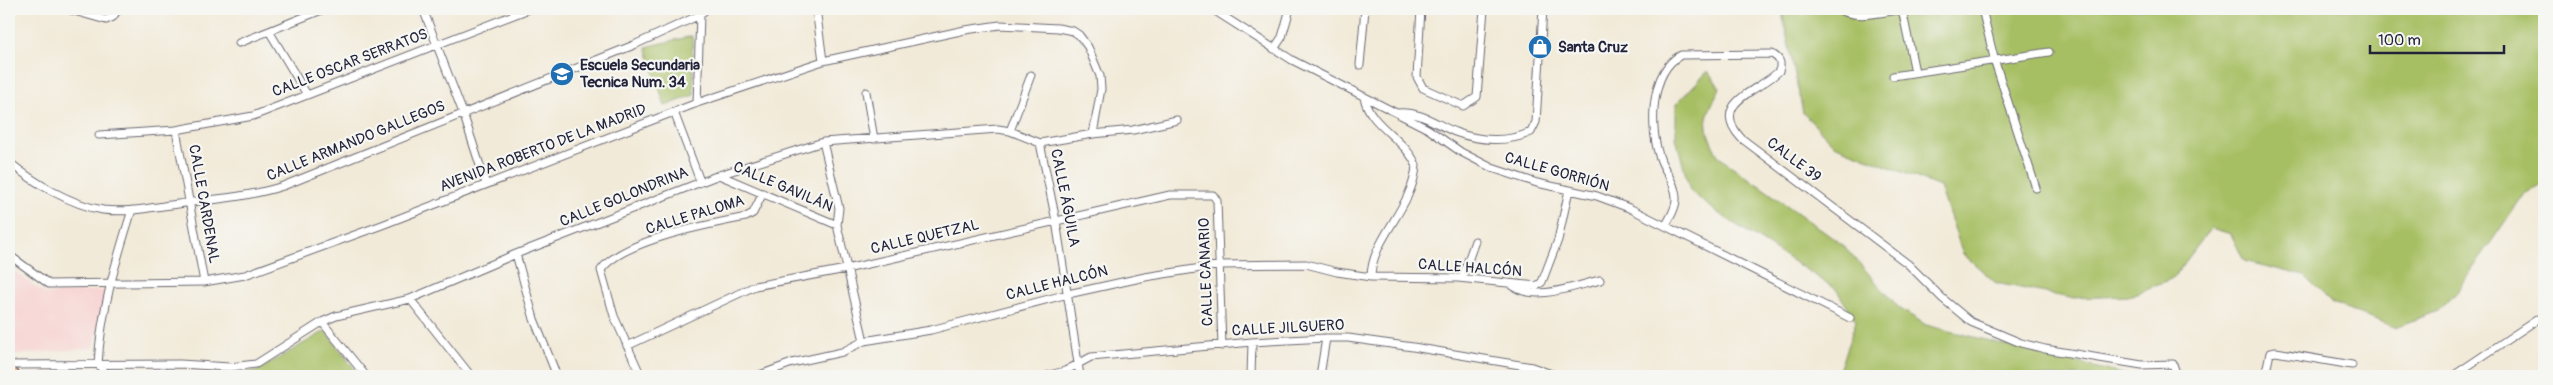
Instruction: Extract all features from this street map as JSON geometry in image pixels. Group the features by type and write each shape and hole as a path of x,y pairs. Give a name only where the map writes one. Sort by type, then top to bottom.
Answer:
{"main road":[{"path":"9,370 14,376"}],"street":[{"path":"67,9 77,13 110,19 118,9"},
{"path":"239,43 324,9"},
{"path":"423,9 463,113 486,184"},
{"name":"CALLE OSCAR SERRATOS","path":"99,135 176,130 252,116 306,93 530,9"},
{"name":"CALLE ARMANDO GALLEGOS","path":"9,162 30,180 89,206 104,210 132,210 268,191 634,45 700,15 706,9"},
{"path":"819,9 817,16 823,61"},
{"name":"CALLE GORRIÓN","path":"1212,9 1274,49 1397,113 1492,168 1512,176 1597,196 1666,225 1850,318"},
{"path":"1274,49 1282,37 1290,9"},
{"path":"1360,65 1365,9"},
{"path":"1421,9 1417,77 1423,88 1463,106 1477,97 1484,9"},
{"path":"1397,113 1408,112 1419,115 1472,137 1511,139 1531,132 1536,122 1543,9"},
{"path":"1838,9 1847,14 1875,14 1903,9 1915,72"},
{"path":"1982,9 1995,62 2036,188"},
{"path":"697,102 700,15"},
{"name":"AVENIDA ROBERTO DE LA MADRID","path":"9,255 49,284 204,282 258,272 697,102 823,61 965,30 1000,25 1073,30 1088,47 1100,76 1101,89 1093,134"},
{"path":"269,31 306,93"},
{"path":"1892,76 1995,62 2049,52"},
{"name":"CALLE 39","path":"1666,225 1675,207 1677,198 1674,187 1661,160 1655,140 1653,118 1656,97 1665,68 1673,59 1681,55 1772,54 1778,58 1780,63 1779,70 1742,97 1734,106 1730,120 1732,128 1742,138 1908,264 1942,298 1972,322 2021,342 2045,349 2142,365 2173,364 2177,376"},
{"path":"1010,131 1031,75"},
{"path":"866,92 874,139"},
{"path":"1364,97 1368,110 1377,122 1404,146 1416,165 1411,191 1374,258 1371,277"},
{"path":"674,112 700,181"},
{"path":"1040,143 1093,134 1133,130 1178,120"},
{"name":"CALLE GOLONDRINA","path":"9,365 250,366 322,322 358,310 410,299 516,254 700,181 823,142 998,129 1010,131 1040,143"},
{"name":"CALLE CARDENAL","path":"176,130 204,282"},
{"path":"823,142 839,208 837,225 846,269 864,341"},
{"name":"CALLE ÁGUILA","path":"1040,143 1056,221 1080,376"},
{"name":"CALLE GAVILÁN","path":"719,175 837,225"},
{"name":"CALLE HALCÓN","path":"756,376 780,366 842,352 864,341 930,330 1068,294 1145,277 1220,265 1306,264 1337,272 1371,277 1462,278 1537,286 1542,282 1558,240 1569,190"},
{"name":"CALLE PALOMA","path":"627,346 614,316 601,270 611,260 663,237 753,213 763,193"},
{"name":"CALLE QUETZAL","path":"627,346 755,286 846,269 1170,195 1213,195 1216,198"},
{"name":"CALLE CANARIO","path":"1216,198 1222,346"},
{"path":"108,376 98,364 99,332 109,284 132,210"},
{"path":"1462,278 1475,241"},
{"path":"516,254 534,319 557,376"},
{"path":"1510,284 1520,291 1539,293 1600,280"},
{"path":"410,299 471,376"},
{"path":"2453,376 2544,315"},
{"path":"322,322 366,376"},
{"path":"1320,376 1326,338"},
{"name":"CALLE JILGUERO","path":"1046,376 1065,371 1091,357 1252,342 1326,338 1403,346 1523,366 1557,376"},
{"path":"1251,376 1252,342"},
{"path":"627,346 641,376"},
{"path":"2265,376 2268,357 2270,353 2276,352 2352,365"},
{"path":"1521,376 1523,366"}],"shaded area":[{"path":"9,268 46,294 108,290 93,348 13,355 9,351"}],"green space":[{"path":"1784,9 2544,9 2544,184 2524,194 2458,290 2438,311 2395,327 2332,303 2305,276 2244,261 2231,234 2211,228 2173,278 2129,296 2070,298 1996,283 1963,254 1940,187 1834,145 1803,113 1783,18"},
{"path":"692,36 694,95 665,106 646,47"},
{"path":"1708,71 1720,88 1711,107 1707,122 1709,137 1719,157 1844,246 1899,308 1926,325 2130,376 1837,376 1856,321 1836,289 1718,213 1690,191 1676,138 1676,104"},
{"path":"325,331 360,376 122,375 255,372"}],"place":[{"name":"Santa Cruz","path":"1540,47"},
{"name":"Escuela Secundaria Tecnica Num. 34","path":"562,74"}]}
